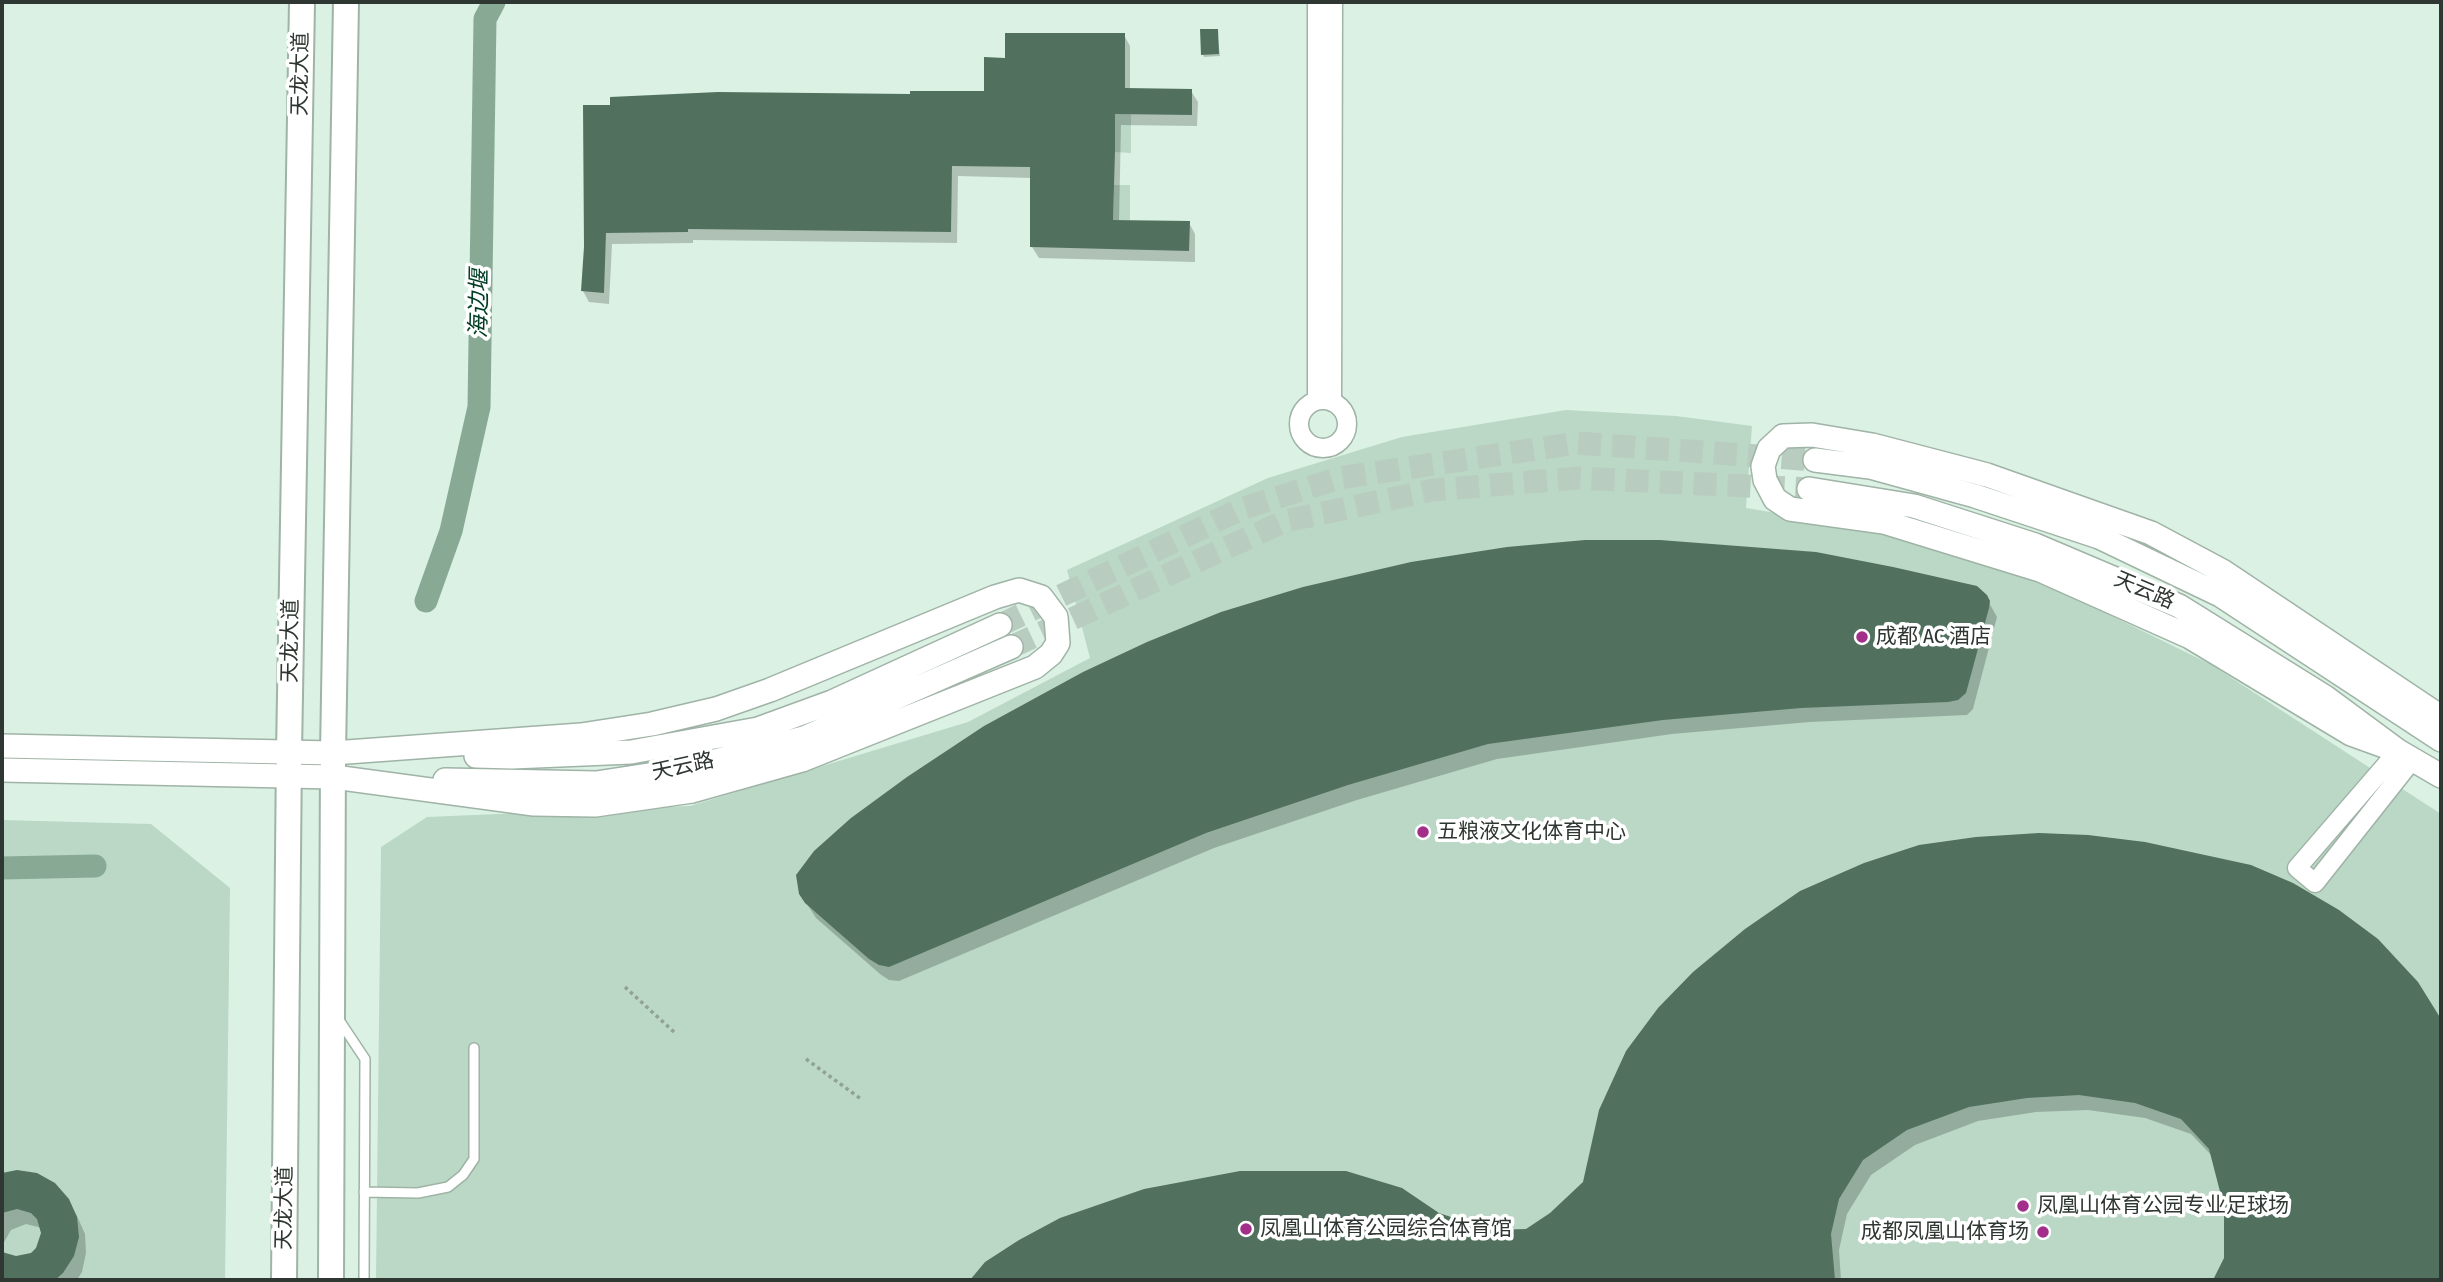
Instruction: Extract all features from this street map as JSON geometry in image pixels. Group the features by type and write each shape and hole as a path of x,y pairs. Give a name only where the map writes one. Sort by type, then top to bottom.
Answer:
{"main road":[{"name":"天龙大道","path":"284,1280 289,764 302,2"},
{"name":"天龙大道","path":"331,1280 334,765 346,2"}],"street":[{"path":"1317,2 1324,401 1333,2"},
{"path":"2406,755 2351,734 2190,637 2040,570 1884,522 1790,509 1775,499 1765,480 1763,466 1769,449 1783,436 1812,435 1872,445 1987,475 2151,533 2224,572 2441,717"},
{"name":"天云路","path":"1815,460 1883,470 1975,496 2099,537 2220,595 2441,740"},
{"name":"天云路","path":"1810,489 1914,506 2035,545 2179,606 2325,697 2406,755 2441,776"},
{"path":"2,746 334,765 581,735 652,724 716,709 770,690 995,597 1019,590 1041,597 1056,617 1058,643 1051,654 1035,667 802,760 692,791 595,805 534,804 334,765"},
{"name":"天云路","path":"334,765 631,752 758,729 832,702 1000,625"},
{"name":"天云路","path":"334,765 596,783 681,770 804,738 1011,647"},
{"path":"2406,755 2315,883 2297,868 2406,755"},
{"path":"2,770 289,764"}],"lane":[{"path":"332,1011 365,1059 364,1280"},
{"path":"364,1192 418,1193 448,1187 463,1175 474,1159 474,1048"}],"path":[{"path":"625,988 674,1032"},
{"path":"806,1059 861,1099"}],"green space":[{"path":"1115,114 1131,114 1131,153 1115,152"},
{"path":"1114,185 1130,185 1130,220 1113,220"},
{"name":"五粮液文化体育中心","path":"1566,410 1676,416 1752,426 1746,508 1948,547 2032,577 2210,664 2441,814 2441,1280 376,1280 381,847 427,817 690,806 968,722 1090,658 1067,570 1268,478 1402,437"},
{"path":"2,820 151,824 230,888 225,1280 2,1280"}],"building":[{"path":"1200,29 1218,29 1219,54 1201,55"},
{"path":"1005,33 1125,33 1125,88 1192,89 1192,115 1115,114 1113,220 1190,221 1189,251 1030,247 1030,167 952,166 951,232 688,229 688,232 606,233 604,293 581,291 584,247 583,105 610,105 610,97 718,92 910,94 910,91 984,91 984,57 1005,58"},
{"path":"1585,540 1660,540 1816,552 1977,586 1990,601 1966,693 1958,700 1948,702 1801,708 1663,720 1488,744 1348,785 1206,833 889,967 869,959 805,903 799,894 796,875 814,851 851,818 907,777 984,726 1083,672 1147,642 1221,612 1303,587 1411,562 1507,547"},
{"path":"2039,833 2088,835 2145,842 2251,865 2293,883 2339,910 2378,939 2418,982 2441,1019 2441,1280 2213,1280 2224,1258 2224,1207 2209,1149 2181,1119 2135,1103 2079,1095 2027,1098 1969,1107 1907,1130 1863,1160 1839,1199 1831,1234 1835,1280 970,1280 985,1262 1060,1218 1144,1189 1240,1171 1346,1171 1402,1188 1439,1213 1490,1230 1526,1229 1550,1213 1583,1182 1599,1110 1626,1051 1658,1008 1693,972 1745,929 1800,891 1864,863 1919,845 1976,837"},
{"path":"17,1170 37,1173 55,1183 69,1199 77,1217 79,1237 74,1256 55,1280 2,1280 2,1252 16,1256 31,1253 36,1248 41,1233 37,1219 31,1213 17,1209 2,1213 2,1173"}],"waterway":[{"name":"海边堰","path":"426,601 451,531 479,407 485,19 494,2"},
{"name":"海边堰","path":"2,868 95,866"}],"tunnel":[{"path":"1000,625 1241,509 1339,478 1577,443 1815,460"},
{"path":"1011,647 1285,521 1433,490 1578,478 1809,489"}],"place":[{"name":"成都 AC 酒店","path":"1862,637"},
{"name":"五粮液文化体育中心","path":"1423,832"},
{"name":"凤凰山体育公园专业足球场","path":"2023,1206"},
{"name":"凤凰山体育公园综合体育馆","path":"1246,1229"},
{"name":"成都凤凰山体育场","path":"2043,1232"}]}
